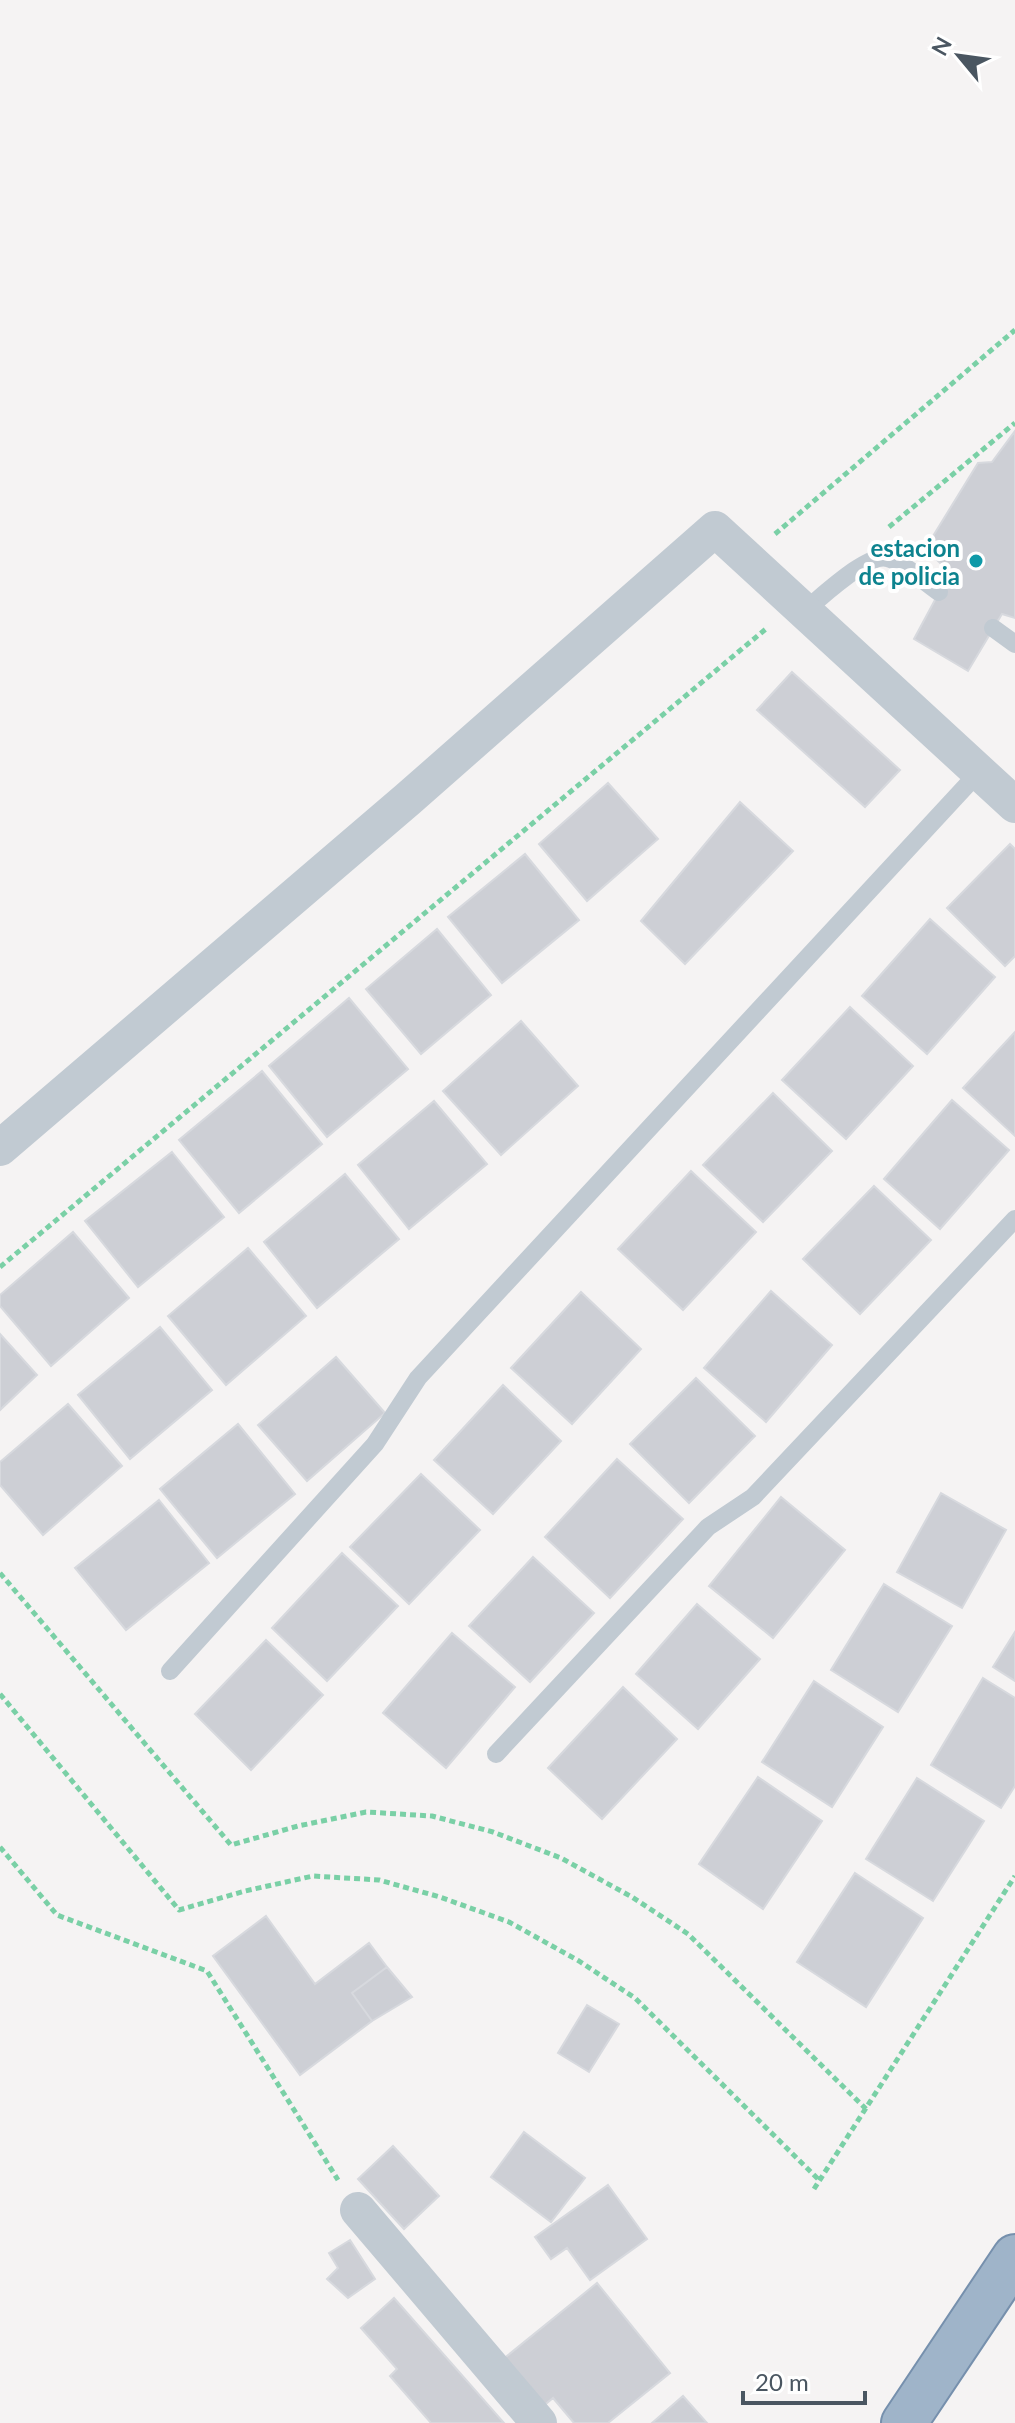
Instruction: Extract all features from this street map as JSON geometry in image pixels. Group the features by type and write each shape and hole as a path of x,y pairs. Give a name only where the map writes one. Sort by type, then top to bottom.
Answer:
{"highway":[{"path":"904,2423 1015,2257"}],"street":[{"path":"0,1148 408,799 715,529 1015,805"},
{"path":"358,2210 539,2423"}],"lane":[{"path":"800,607 876,558 888,558 939,592"},
{"path":"993,628 1015,644"},
{"path":"170,1671 375,1444 418,1378 979,772"},
{"path":"496,1754 708,1527 753,1497 1015,1219"}],"path":[{"path":"746,558 1015,330"},
{"path":"881,533 1015,423"},
{"path":"0,1267 800,607"},
{"path":"0,1573 231,1845 298,1826 366,1812 432,1816 493,1832 561,1858 632,1897 688,1934 866,2109"},
{"path":"0,1694 179,1910 313,1876 379,1880 440,1897 509,1922 579,1961 635,1998 819,2180"},
{"path":"0,1847 57,1915 207,1971 358,2210"},
{"path":"814,2189 1015,1876"}],"building":[{"name":"estacion de policia","path":"1015,431 1015,618 1002,614 968,671 914,639 950,572 925,549 978,463 992,462"},
{"path":"792,672 900,770 865,807 757,710"},
{"path":"608,783 658,839 587,901 539,844"},
{"path":"740,802 793,851 685,964 641,921"},
{"path":"1010,844 1015,849 1015,956 1005,966 947,908"},
{"path":"525,854 579,920 502,983 448,917"},
{"path":"930,919 995,977 927,1054 862,996"},
{"path":"437,929 491,995 421,1054 366,989"},
{"path":"349,998 408,1069 327,1137 269,1066"},
{"path":"850,1007 913,1066 846,1139 782,1080"},
{"path":"521,1021 578,1086 501,1155 443,1091"},
{"path":"1015,1032 1015,1136 963,1088"},
{"path":"262,1071 322,1144 239,1213 179,1140"},
{"path":"773,1093 832,1151 763,1222 703,1165"},
{"path":"952,1100 1009,1150 940,1229 884,1179"},
{"path":"434,1101 487,1164 409,1229 358,1165"},
{"path":"172,1152 224,1217 138,1287 85,1221"},
{"path":"691,1171 756,1232 683,1310 618,1249"},
{"path":"345,1174 399,1239 317,1308 264,1242"},
{"path":"874,1186 931,1240 860,1314 803,1259"},
{"path":"73,1232 129,1298 51,1366 0,1306 0,1295"},
{"path":"248,1248 306,1316 226,1385 168,1316"},
{"path":"771,1291 832,1345 766,1422 704,1368"},
{"path":"581,1292 641,1349 572,1424 511,1368"},
{"path":"160,1327 212,1390 130,1459 78,1395"},
{"path":"0,1334 37,1375 0,1410"},
{"path":"336,1357 385,1413 307,1481 258,1425"},
{"path":"696,1378 755,1436 689,1503 630,1444"},
{"path":"503,1385 561,1441 493,1514 434,1460"},
{"path":"68,1404 122,1466 43,1535 0,1485 0,1462"},
{"path":"238,1424 295,1494 217,1558 160,1489"},
{"path":"617,1459 683,1519 610,1598 545,1537"},
{"path":"421,1474 480,1530 409,1604 350,1547"},
{"path":"941,1493 1006,1530 962,1608 897,1572"},
{"path":"781,1497 845,1550 773,1638 709,1586"},
{"path":"159,1500 209,1563 126,1630 75,1568"},
{"path":"342,1553 398,1606 327,1681 272,1628"},
{"path":"533,1557 594,1613 530,1682 469,1626"},
{"path":"884,1584 952,1626 898,1712 831,1670"},
{"path":"697,1604 760,1659 698,1729 636,1674"},
{"path":"1015,1632 1015,1681 993,1667"},
{"path":"452,1633 515,1687 446,1768 383,1713"},
{"path":"266,1640 323,1695 251,1770 195,1714"},
{"path":"983,1678 1015,1698 1015,1786 1001,1808 931,1765"},
{"path":"814,1681 883,1727 832,1807 762,1762"},
{"path":"623,1687 677,1739 602,1819 548,1768"},
{"path":"758,1777 822,1821 763,1909 699,1864"},
{"path":"917,1778 984,1821 933,1901 866,1859"},
{"path":"855,1873 923,1918 866,2007 797,1962"},
{"path":"266,1916 315,1984 369,1943 387,1967 352,1993 372,2021 300,2075 213,1956"},
{"path":"387,1967 412,1997 372,2021 352,1993"},
{"path":"587,2005 619,2024 589,2072 558,2053"},
{"path":"524,2132 585,2178 551,2222 491,2177"},
{"path":"393,2146 439,2196 404,2229 358,2179"},
{"path":"608,2185 647,2239 590,2280 567,2248 551,2259 535,2237"},
{"path":"350,2240 375,2279 348,2298 327,2279 338,2268 329,2253"},
{"path":"597,2283 670,2373 608,2423 574,2423 553,2398 541,2408 502,2360"},
{"path":"394,2298 504,2423 431,2423 390,2376 397,2369 361,2328"},
{"path":"683,2396 707,2423 652,2423"}],"place":[{"name":"estacion de policia","path":"976,561"}]}
